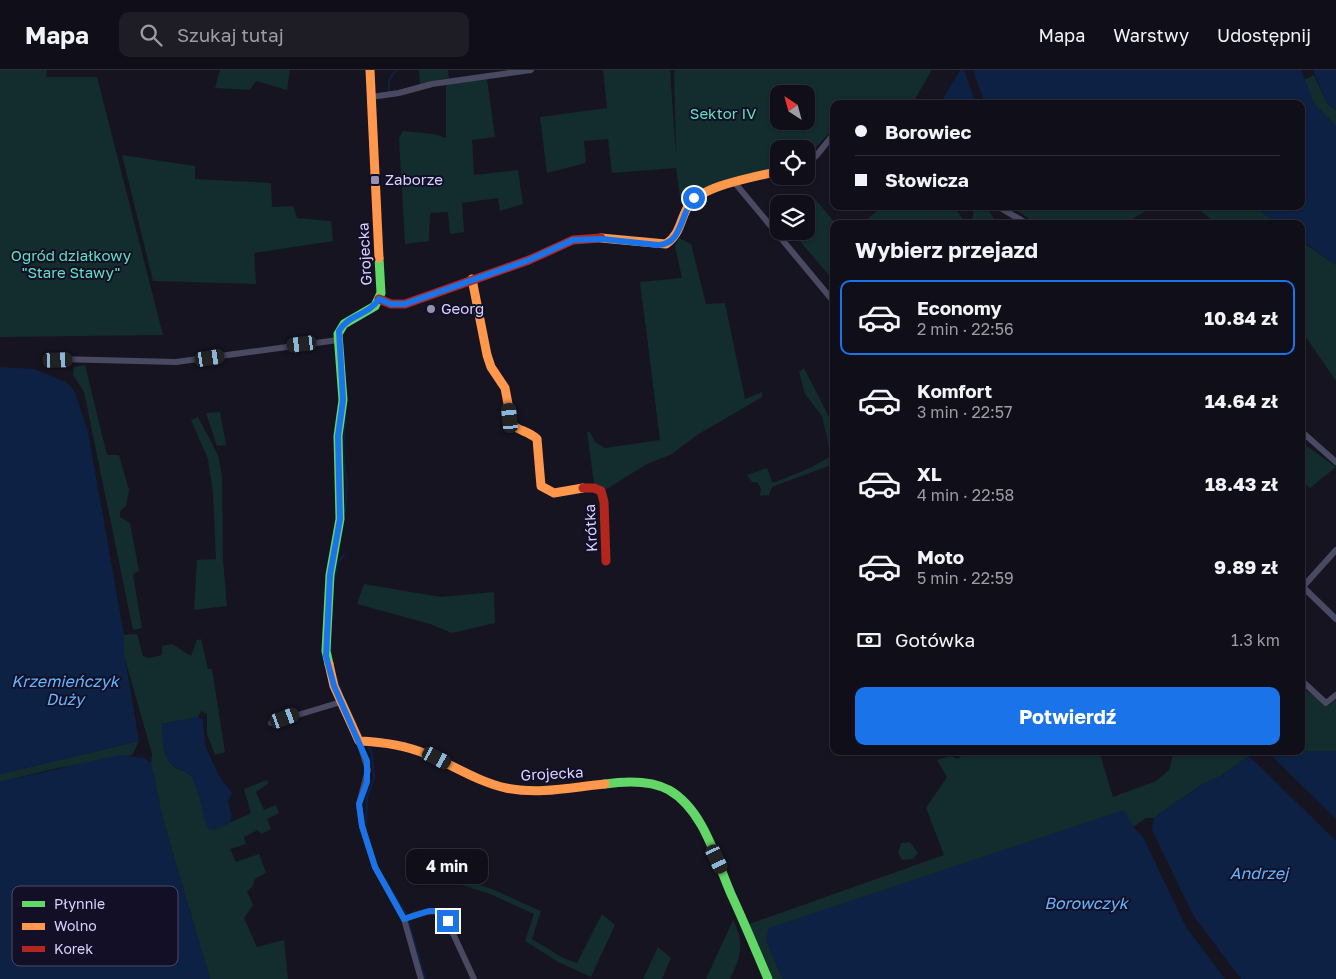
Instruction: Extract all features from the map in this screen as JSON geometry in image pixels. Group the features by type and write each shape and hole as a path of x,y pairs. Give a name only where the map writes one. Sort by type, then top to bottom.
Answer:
{"street":[{"name":"Grojecka","path":"338,340 339,331 344,324 370,310 379,299 380,270 370,70"},
{"path":"371,97 399,93 432,84 531,70"},
{"path":"815,157 830,139"},
{"path":"379,299 391,304 405,304 472,278 529,260 578,239 666,244 676,237 687,207 694,198 703,193 770,173"},
{"path":"735,183 830,297"},
{"path":"1004,210 1021,220"},
{"name":"Krótka","path":"472,278 488,360 505,388 510,422 517,430 532,434 538,442 540,486 545,491 552,493 595,487 601,490 604,502 606,561"},
{"path":"58,360 176,362 338,340 343,400 338,436 340,519 330,575 325,646 329,672 359,741 368,770 359,804 362,826 375,867 404,919 421,979"},
{"path":"1305,435 1336,462"},
{"path":"1305,585 1336,550"},
{"path":"1305,591 1336,619"},
{"path":"1305,684 1325,702 1329,702 1336,695"},
{"path":"271,723 341,702"},
{"name":"Grojecka","path":"359,741 388,742 413,749 488,784 518,790 538,791 638,783 653,784 670,791 691,808 704,830 768,979"},
{"path":"404,919 429,911 438,911 444,914 474,979"}],"green space":[{"name":"Ogród działkowy \"Stare Stawy\"","path":"0,70 47,70 46,77 97,77 163,335 0,337"},
{"path":"220,70 290,70 287,90 256,81 250,90 215,88"},
{"path":"419,70 448,70 449,78 420,84"},
{"name":"Sektor IV","path":"603,70 670,70 676,156 674,70 932,70 914,100 830,100 830,132 815,148 815,140 770,140 770,170 680,197 676,168 612,173 608,139 584,141 586,163 547,173 540,117 607,108"},
{"path":"1314,75 1327,103 1336,110 1336,126 1315,105 1304,80"},
{"path":"487,79 495,137 472,140 474,175 518,170 523,204 500,211 498,198 462,203 464,232 450,234 448,212 430,213 429,241 405,244 399,138 403,131 434,134 446,138 446,84"},
{"path":"122,155 195,166 195,179 271,183 272,207 293,206 297,218 331,221 333,241 254,253 256,284 153,281"},
{"path":"815,199 833,220 830,220 830,276 799,240 815,240"},
{"path":"878,210 956,210 964,220 866,220"},
{"path":"974,210 985,210 989,211 995,220 972,220"},
{"path":"1016,210 1147,210 1131,220 1031,220"},
{"path":"1199,210 1259,210 1273,220 1212,220"},
{"path":"679,238 691,244 706,304 725,303 745,399 762,392 762,397 697,435 672,454 647,464 605,490 594,483 587,432 590,432 595,442 605,448 660,440 640,282 682,278 675,246"},
{"path":"1305,244 1336,265 1336,381 1305,336"},
{"path":"85,365 107,455 119,455 129,490 126,506 120,511 120,517 130,523 139,571 133,574 142,628 133,630 84,392 73,375 74,367"},
{"path":"804,368 830,420 830,452 822,416 805,394 799,372"},
{"path":"220,412 226,445 217,446 206,413"},
{"path":"198,417 218,455 222,476 223,559 227,606 194,610 197,560 216,559 213,494 208,459 191,420"},
{"path":"1305,445 1336,467 1310,488 1305,484"},
{"path":"830,457 830,465 772,487 769,495 760,496 761,489 757,482 752,482 747,475 767,468 772,482 775,482 810,468"},
{"path":"364,584 441,597 494,592 495,623 452,633 430,624 357,604"},
{"path":"137,634 143,656 149,658 162,655 162,646 172,644 191,656 197,640 201,639 208,669 212,669 225,752 215,755 207,734 207,714 201,711 198,717 162,724 164,748 168,760 171,765 193,778 213,830 251,813 244,789 267,780 268,784 256,792 264,810 276,805 279,813 267,819 271,829 261,834 258,830 244,837 246,844 230,849 236,862 259,854 266,873 255,879 252,887 247,891 253,905 244,918 257,947 284,940 288,979 210,979 163,820 151,763 152,754 123,652 124,635"},
{"path":"1305,690 1328,706 1336,700 1336,751 1305,751"},
{"path":"139,741 132,755 53,769 0,782 0,774"},
{"path":"962,755 1100,755 1113,797 1156,781 1169,770 1173,755 1250,755 1221,776 1201,785 1154,818 1146,818 1133,827 766,940 783,979 772,979 749,924 944,855 926,808 947,777 937,760 950,756 958,759"},
{"path":"910,842 918,853 913,859 902,860 898,852 901,843"},
{"path":"444,874 492,889 541,911 532,939 563,958 577,963 602,914 615,925 591,977 558,962 525,941 534,914 490,894 444,879"},
{"path":"733,920 740,943 739,957 734,971 730,979 706,979"},
{"path":"658,947 671,958 662,979 643,979"}],"water":[{"path":"960,70 964,70 975,100 942,100"},
{"path":"973,70 1301,70 1315,105 1336,126 1336,265 1305,243 1305,220 1273,220 1259,210 1305,210 1305,100 984,100"},
{"path":"1313,70 1336,70 1336,110 1327,103"},
{"name":"Krzemieńczyk Duży","path":"0,367 34,369 66,382 74,390 88,432 124,635 124,652 139,741 0,774"},
{"path":"198,717 203,719 205,745 219,776 232,793 228,801 232,817 229,823 213,830 208,828 196,786 191,777 188,773 171,764 165,754 163,741 162,724"},
{"path":"1305,751 1336,751 1336,819 1271,755 1305,755"},
{"path":"120,755 144,758 151,763 163,820 210,979 0,979 0,782"},
{"name":"Andrzej","path":"1249,756 1336,841 1336,979 1241,979 1193,915 1152,830 1154,818 1201,785 1221,776"},
{"name":"Borowczyk","path":"1124,810 1134,828 1143,837 1186,927 1225,979 783,979 766,940 769,928"}],"waterway":[{"path":"389,91 389,80 396,70"},
{"path":"343,345 344,358"},
{"path":"345,511 347,485 343,450 347,391"},
{"path":"334,580 338,562 344,555"},
{"path":"331,642 331,655"},
{"path":"337,679 342,693"},
{"path":"345,700 356,724"},
{"path":"366,831 367,797 374,778 372,754 368,746"},
{"path":"388,885 407,915"},
{"path":"408,920 425,979"}],"traffic: fast":[{"path":"329,664 326,651 330,575 340,519 338,436 343,400 338,334 344,324 375,306 381,293 379,258"},
{"path":"605,784 629,782 654,784 669,790 691,810 708,837 768,979"}],"traffic: slow":[{"path":"370,70 379,258"},
{"path":"601,238 666,244 675,236 686,210 696,198 718,187 770,173"},
{"path":"472,279 487,355 491,367 505,388 512,425 537,439 541,486 554,493 583,488"},
{"path":"329,664 334,686 359,741 393,744 410,748 436,758 476,778 506,788 543,791 605,784"}],"traffic: jam":[{"path":"379,299 391,304 405,304 529,260 573,240 601,238"},
{"path":"583,488 594,488 601,491 604,502 606,561"}],"place":[{"name":"Zaborze","path":"375,180"},
{"name":"Georg","path":"431,309"}],"route":[{"path":"448,921 444,914 438,911 429,911 404,919 375,867 359,810 360,798 367,782 367,761 334,686 327,662 325,646 330,575 340,519 338,436 343,400 338,340 339,331 351,319 375,306 379,299 391,304 405,304 472,278 529,260 573,240 597,238 663,245 673,240 677,234 687,207 694,198"}]}
